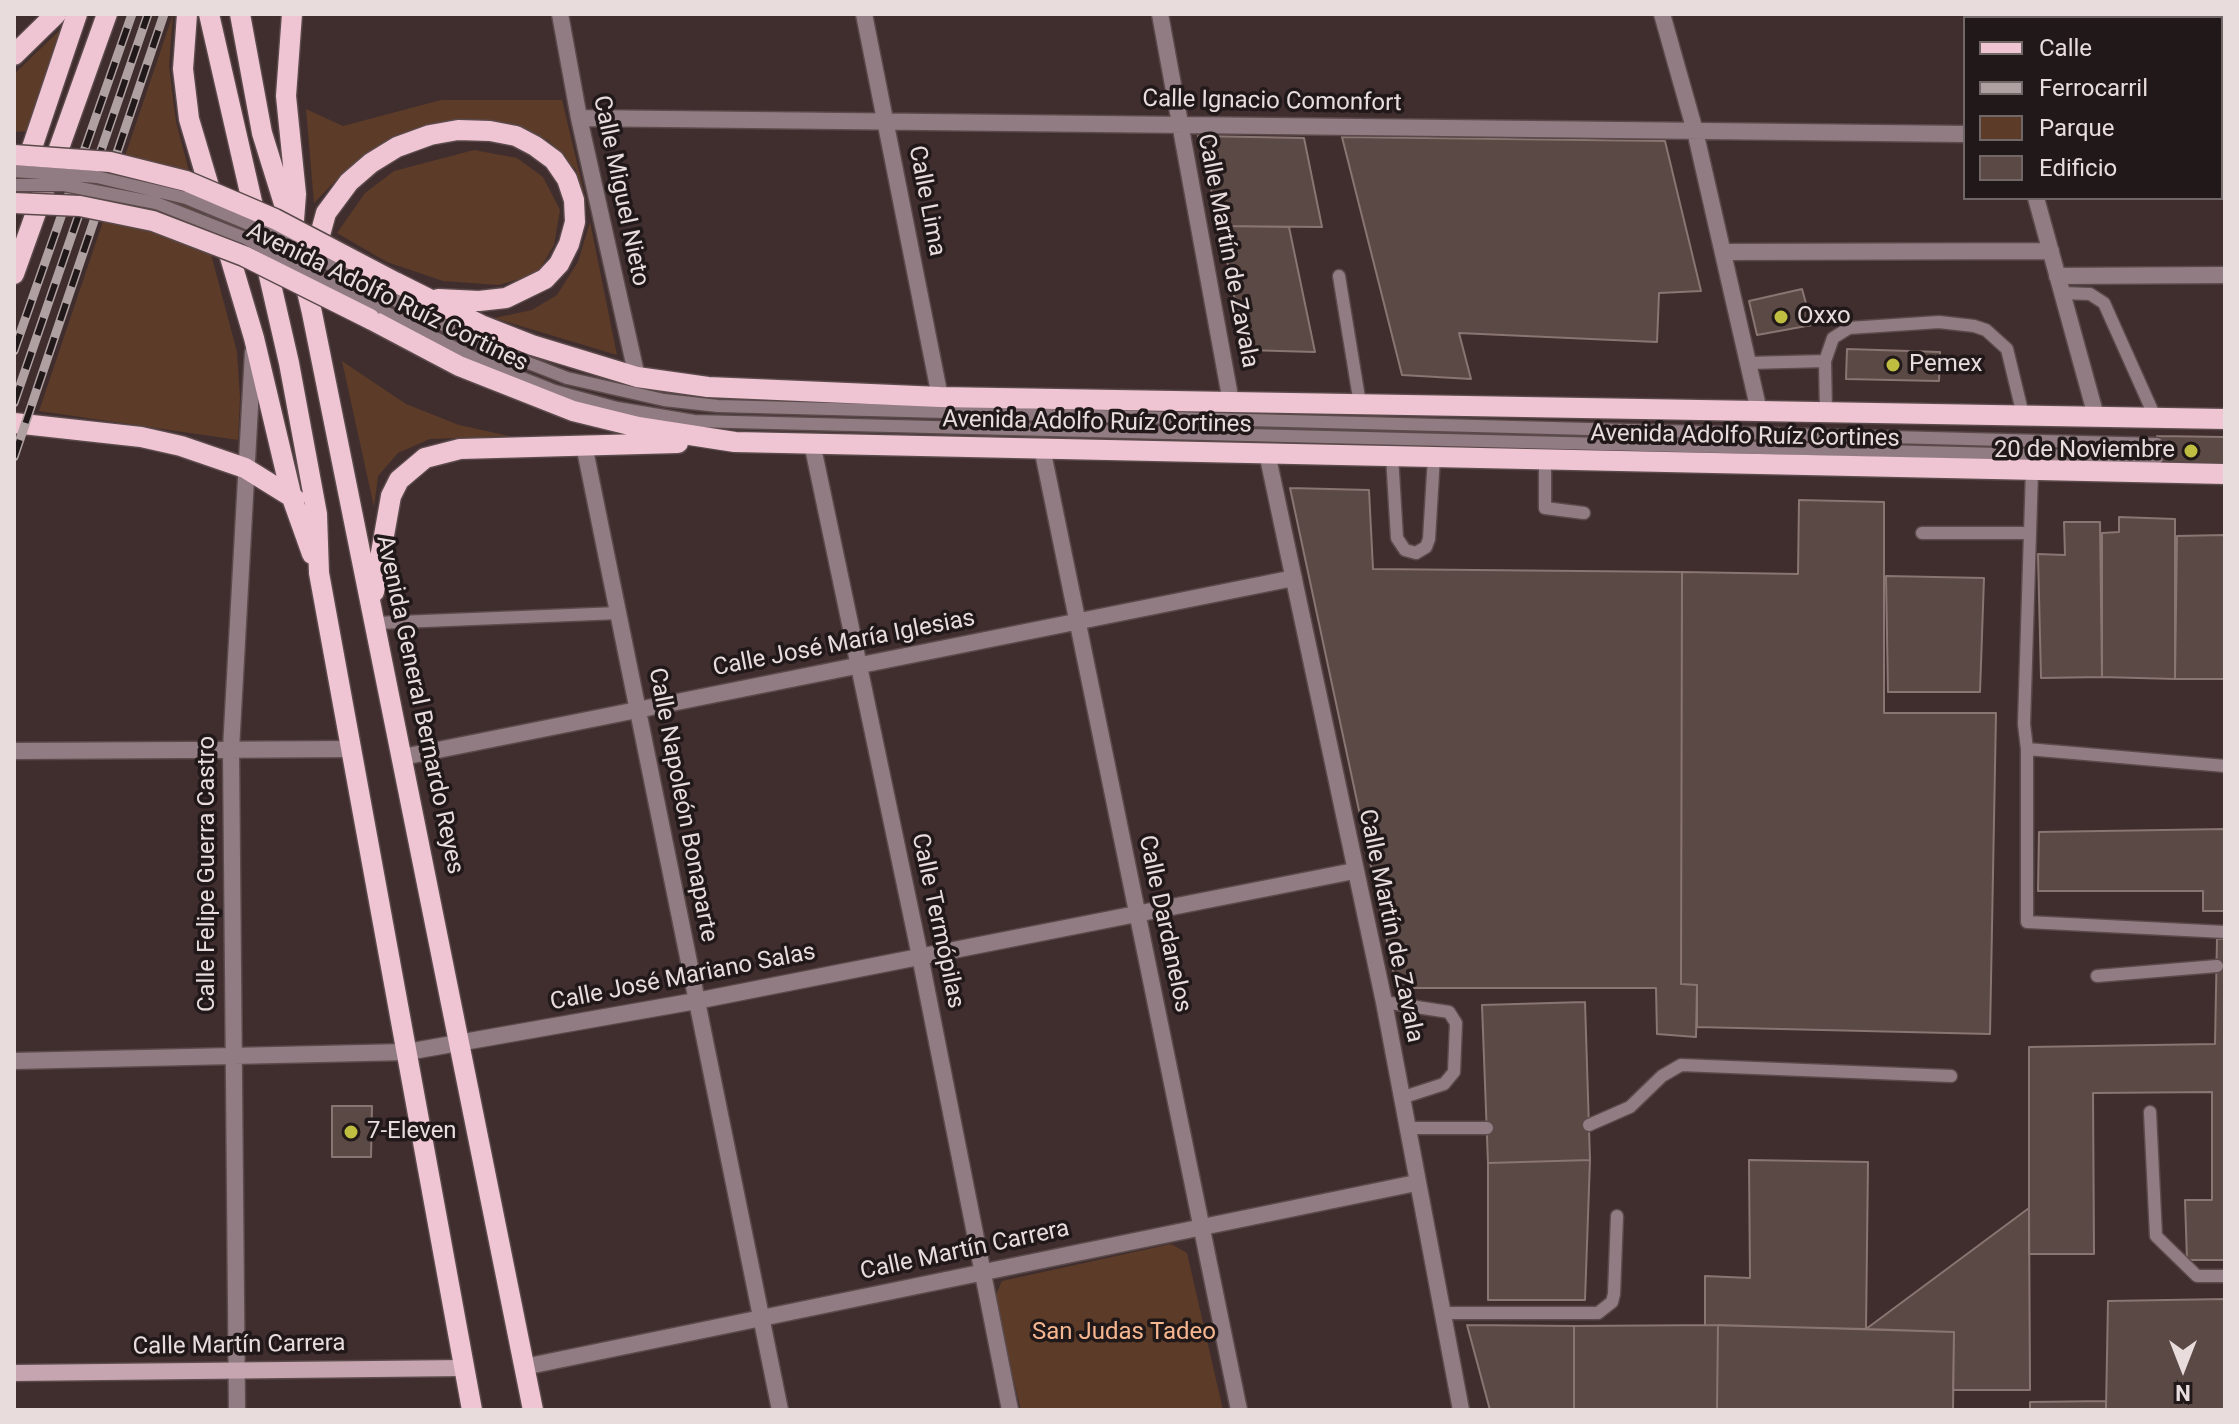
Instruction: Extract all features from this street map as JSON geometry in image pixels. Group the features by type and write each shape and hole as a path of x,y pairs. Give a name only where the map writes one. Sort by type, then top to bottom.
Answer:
{"main road":[{"path":"14,55 56,14"},
{"path":"14,202 77,14"},
{"path":"14,274 107,14"},
{"path":"187,14 183,69 189,119 254,338 292,498 319,573 472,1410"},
{"path":"209,14 289,363 317,514 319,573"},
{"name":"Avenida General Bernardo Reyes","path":"240,14 262,133 294,236 312,313 462,1044 533,1410"},
{"path":"292,14 286,96 296,194 294,236"},
{"path":"312,313 315,253 326,213 349,182 397,147 430,135 458,130 490,131 516,136 554,160 567,179 575,222 569,244 545,279 506,298 479,301 428,299"},
{"name":"Avenida Adolfo Ruíz Cortines","path":"14,155 110,162 186,181 275,219 391,289 428,299 532,345 637,377 719,388 940,397 2225,419"},
{"name":"Avenida Adolfo Ruíz Cortines","path":"14,202 80,206 153,221 244,256 373,313 459,366 573,411 638,427 735,442 2225,474"},
{"path":"14,423 141,437 206,453 245,468 317,514"},
{"path":"374,616 385,516 399,480 411,467 439,452 735,442"}],"street":[{"name":"Calle Miguel Nieto","path":"560,14 579,118 637,377"},
{"name":"Calle Lima","path":"864,14 940,397"},
{"name":"Calle Martín de Zavala","path":"1160,14 1231,402"},
{"path":"1662,14 1695,131 1759,411"},
{"name":"Calle Ignacio Comonfort","path":"579,118 1963,134"},
{"path":"2037,200 2096,416"},
{"path":"1723,252 2051,251"},
{"path":"2057,276 2225,275"},
{"name":"Calle Felipe Guerra Castro","path":"237,1410 231,749 254,338"},
{"name":"Calle Termópilas","path":"812,443 920,956 1010,1410"},
{"name":"Calle Napoleón Bonaparte","path":"584,445 780,1410"},
{"name":"Calle Dardanelos","path":"1042,448 1239,1410"},
{"name":"Calle Martín de Zavala","path":"1267,453 1384,1002 1461,1410"},
{"name":"Calle José María Iglesias","path":"403,757 1294,578"},
{"path":"14,751 353,749"},
{"name":"Calle José Mariano Salas","path":"14,1061 407,1052 696,1001 1354,871"},
{"name":"Calle Martín Carrera","path":"524,1367 1416,1183"},
{"name":"Calle Martín Carrera","path":"14,1373 464,1368"}],"lane":[{"path":"14,171 97,177 186,198 280,237 391,289 485,346 567,378 664,400 718,406 2157,444"},
{"path":"14,185 64,185 156,203 245,238 373,313 482,362 555,391 617,408 694,421 2157,458"},
{"path":"1339,276 1360,404"},
{"path":"2062,293 2090,294 2104,303 2155,417"},
{"path":"1826,412 1825,361 1833,338 1849,328 1939,322 1986,330 2007,349 2023,415"},
{"path":"1748,363 1825,361"},
{"path":"1392,456 1397,538 1405,550 1416,553 1426,547 1429,539 1434,457"},
{"path":"1545,458 1545,508 1584,513"},
{"path":"2032,470 2024,724 2027,749 2027,922 2225,932"},
{"path":"1922,533 2030,533"},
{"path":"374,616 619,613"},
{"path":"2027,749 2225,766"},
{"path":"2097,976 2217,966"},
{"path":"1384,1002 1449,1012 1456,1023 1454,1072 1444,1084 1401,1098"},
{"path":"1589,1125 1630,1107 1662,1076 1681,1065 1951,1076"},
{"path":"2150,1112 2156,1236 2197,1276 2225,1276"},
{"path":"1406,1128 1487,1128"},
{"path":"1442,1313 1598,1313 1612,1302 1614,1294 1617,1216"}],"green space":[{"path":"173,14 169,66 176,122 237,352 240,398 238,440 39,411"},
{"path":"62,28 29,131 14,132 14,74"},
{"path":"441,100 562,100 586,201 576,170 548,140 503,124 444,122 389,139 347,169 314,203 306,109 343,126"},
{"path":"474,150 517,158 543,177 560,210 554,245 537,274 499,285 443,281 387,262 337,233 365,193 394,171"},
{"path":"590,222 617,355 494,318 532,310 557,295 578,262"},
{"path":"342,361 406,404 459,425 509,436 430,439 398,453 378,476 374,507"},
{"name":"San Judas Tadeo","path":"1171,1244 1187,1253 1223,1410 1021,1410 994,1299 1002,1281"}],"building":[{"path":"1198,136 1304,138 1322,227 1220,226"},
{"path":"1342,137 1665,141 1701,291 1659,293 1657,342 1459,333 1471,379 1402,375"},
{"path":"1220,226 1289,227 1315,352 1245,350"},
{"name":"Oxxo","path":"1802,289 1812,325 1757,335 1749,301"},
{"name":"Pemex","path":"1847,349 1940,352 1939,381 1846,379"},
{"name":"20 de Noviembre","path":"2157,436 2225,437 2225,467 2156,465"},
{"path":"1290,488 1369,490 1373,569 1682,572 1681,984 1697,985 1696,1037 1657,1034 1656,988 1397,988"},
{"path":"1799,500 1884,502 1884,713 1996,713 1990,1034 1697,1027 1697,985 1681,984 1682,572 1798,574"},
{"path":"2119,517 2175,519 2175,679 2102,677 2102,533 2119,532"},
{"path":"2064,522 2100,522 2102,677 2041,678 2038,554 2065,555"},
{"path":"2225,535 2225,679 2175,679 2177,536"},
{"path":"1886,576 1984,578 1980,692 1888,692"},
{"path":"2225,829 2225,911 2203,911 2203,891 2038,891 2039,832"},
{"path":"2217,939 2225,939 2225,1260 2187,1260 2185,1200 2212,1200 2212,1092 2093,1093 2094,1254 2029,1254 2029,1047 2215,1044"},
{"path":"1585,1002 1590,1160 1488,1163 1482,1005"},
{"name":"7-Eleven","path":"332,1106 372,1106 371,1157 332,1157"},
{"path":"1590,1160 1585,1300 1488,1300 1488,1163"},
{"path":"1749,1160 1868,1162 1866,1329 1705,1325 1705,1276 1750,1278"},
{"path":"2029,1208 2030,1390 1953,1390 1954,1332 1866,1329"},
{"path":"2225,1299 2225,1410 2106,1410 2108,1301"},
{"path":"1467,1325 1574,1326 1574,1410 1490,1410"},
{"path":"1718,1325 1717,1410 1574,1410 1574,1326"},
{"path":"1718,1325 1954,1332 1953,1410 1717,1410"},
{"path":"2106,1401 2106,1410 2030,1410 2030,1402"}],"railway":[{"path":"14,351 132,14"},
{"path":"14,403 148,14"},
{"path":"14,457 164,14"}],"place":[{"name":"Oxxo","path":"1781,317"},
{"name":"Pemex","path":"1893,365"},
{"name":"20 de Noviembre","path":"2191,451"},
{"name":"7-Eleven","path":"351,1132"}]}
